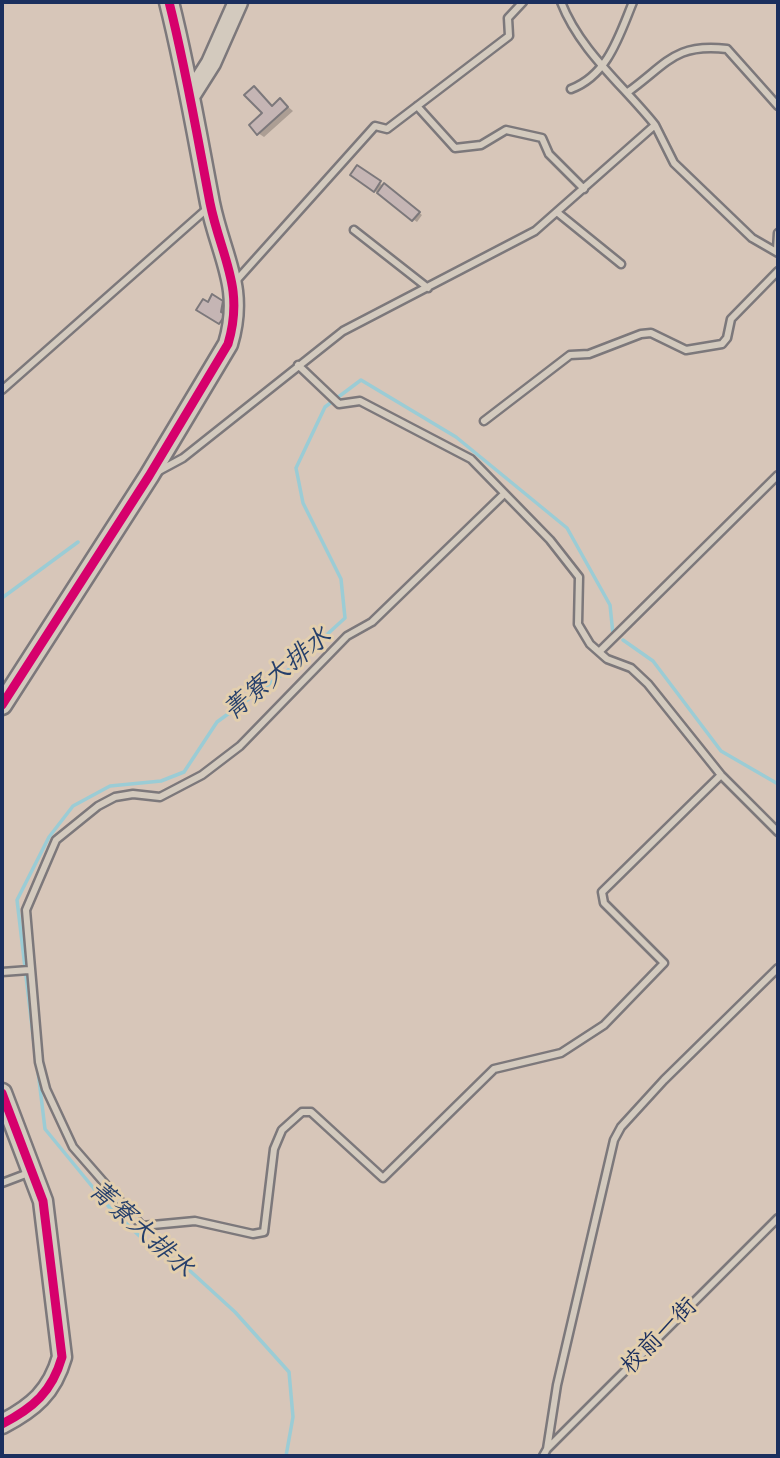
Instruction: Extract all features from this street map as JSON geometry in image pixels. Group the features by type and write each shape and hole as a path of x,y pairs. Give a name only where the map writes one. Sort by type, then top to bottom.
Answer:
{"street":[{"path":"2,705 149,476 228,344 233,327 234,283 211,206 192,93 169,2"},
{"path":"192,93 211,63 238,2"},
{"path":"2,1093 43,1201 62,1357 55,1379 42,1397 25,1412 2,1424"}],"lane":[{"path":"234,283 375,126 387,129 509,36 508,18 523,2"},
{"path":"561,2 579,36 655,125 674,163 752,238 778,251 778,233"},
{"path":"571,89 588,83 612,53 633,2"},
{"path":"628,92 682,51 705,46 727,49 778,106"},
{"path":"417,106 456,149 481,145 506,130 542,138 549,155 584,189"},
{"path":"149,476 183,458 343,331 535,231 655,125"},
{"path":"2,390 211,206"},
{"path":"558,213 621,264"},
{"path":"354,230 428,288"},
{"path":"484,421 570,355 589,354 640,334 650,334 686,350 722,344 727,338 732,318 778,271"},
{"path":"298,365 320,389 339,404 360,401 471,459 503,495 550,540 579,577 578,624 599,652 607,659 631,668 648,684 720,775 777,828"},
{"path":"599,652 778,475"},
{"path":"503,495 372,622 347,636 240,746 202,775 160,797 133,794 116,797 98,806 56,840 26,910 28,971 39,1062 46,1089 73,1147 124,1209 142,1226 195,1221 253,1234 264,1232 274,1149 282,1130 302,1112 311,1112 383,1178 494,1069 561,1053 604,1025 664,963 604,903 602,892 720,775"},
{"path":"547,1449 557,1385 614,1140 621,1127 664,1080 778,968"},
{"path":"2,972 28,971"},
{"path":"2,1182 33,1171"},
{"name":"校前一街","path":"543,1456 778,1218"}],"building":[{"path":"254,86 272,106 280,98 288,107 257,135 249,125 262,113 244,95"},
{"path":"357,165 381,181 374,192 350,175"},
{"path":"384,183 420,212 412,221 377,193"},
{"path":"212,294 223,301 221,312 226,314 219,324 196,310 203,299 208,302"}],"waterway":[{"name":"菁寮大排水","path":"35,1052 17,900 49,837 73,806 110,786 161,781 184,772 217,722 287,671 345,618 341,579 303,503 296,468 325,407 361,380 456,437 567,528 610,605 613,634"},
{"path":"2,598 78,542"},
{"name":"菁寮大排水","path":"623,640 653,661 721,751 778,784"},
{"name":"菁寮大排水","path":"37,1063 45,1129 109,1207 150,1246 188,1269 235,1312 289,1372 293,1417 286,1456"}],"cycle path":[{"path":"2,705 149,476 228,344 233,324 230,272 210,203 169,2"},
{"path":"2,1093 43,1201 62,1357 53,1380 40,1398 2,1424"}]}
